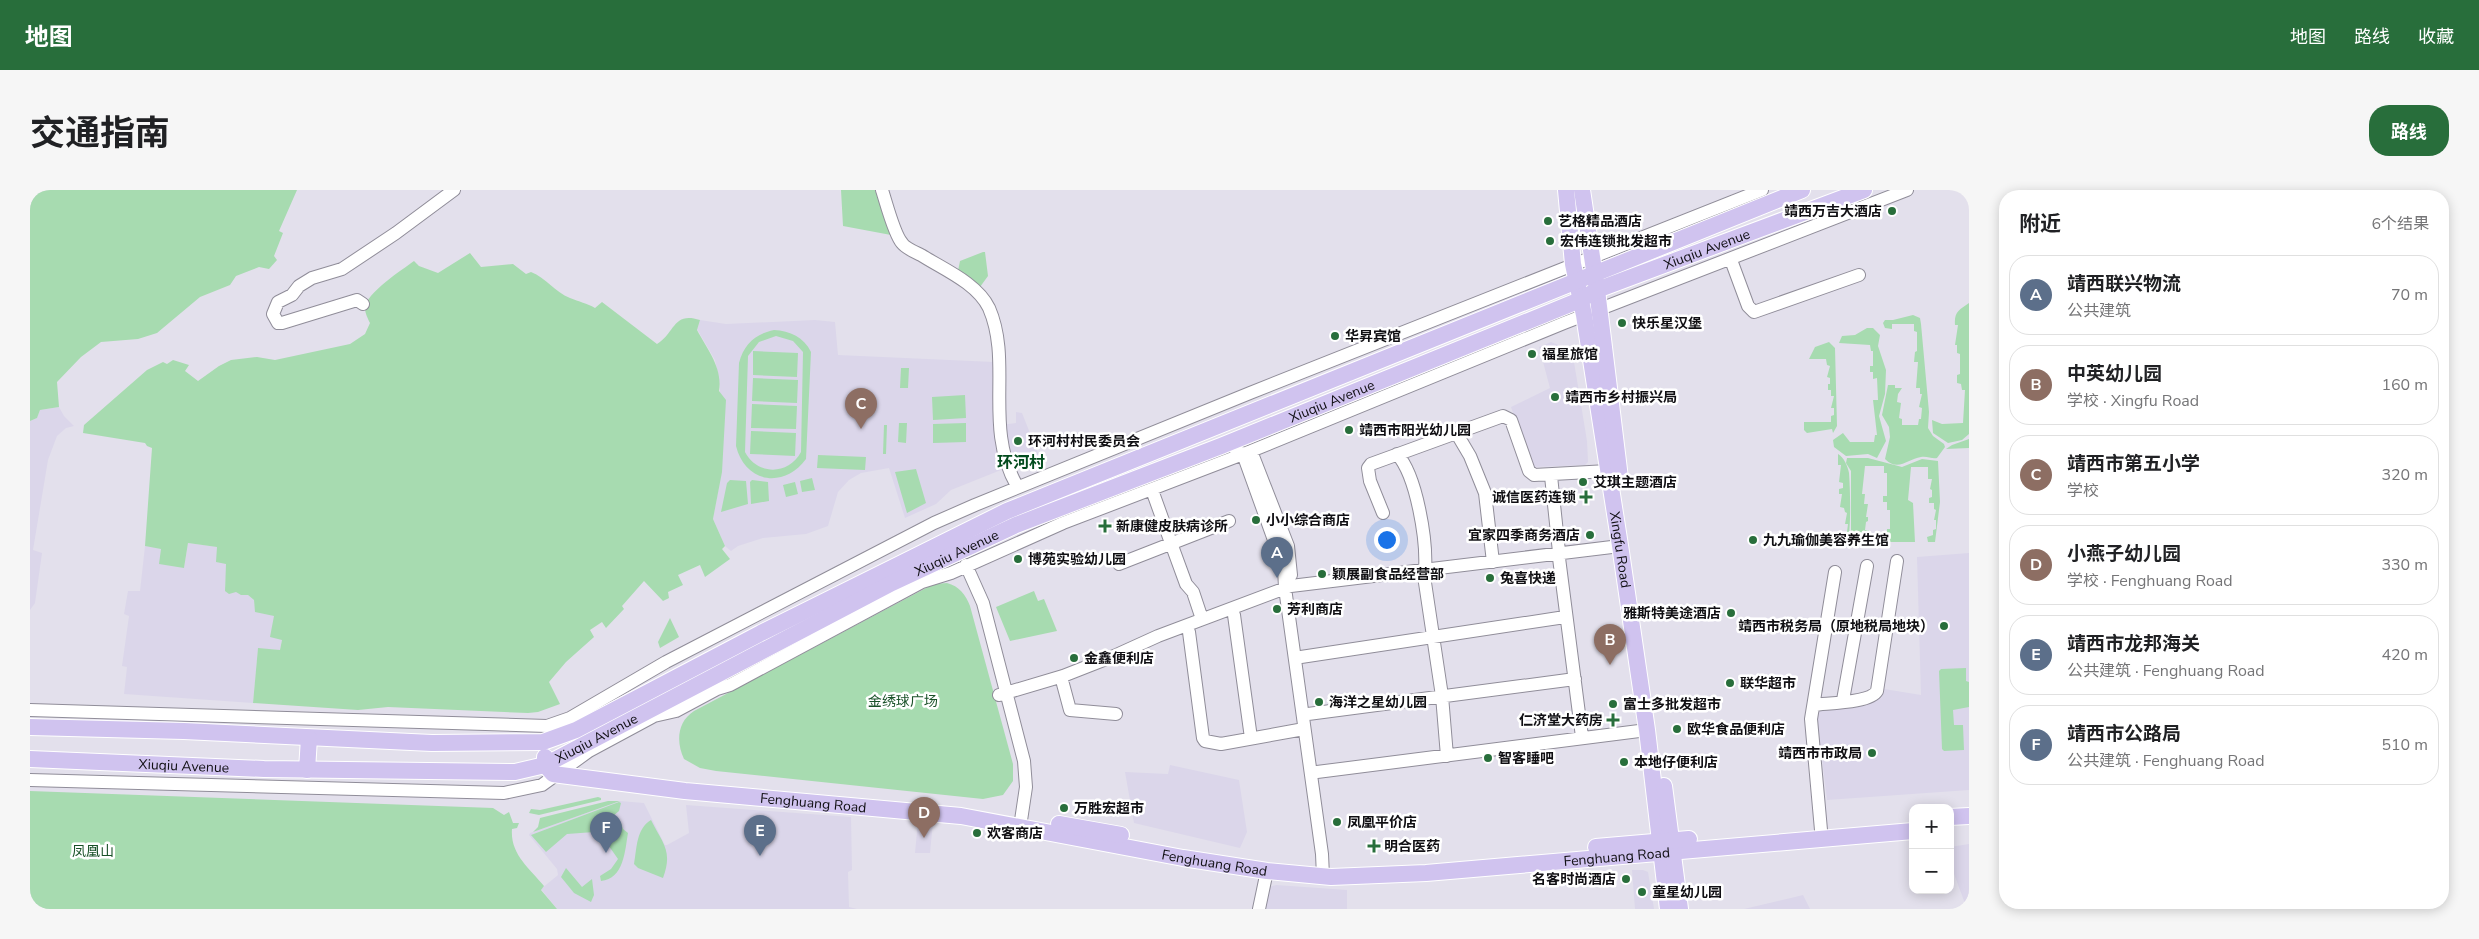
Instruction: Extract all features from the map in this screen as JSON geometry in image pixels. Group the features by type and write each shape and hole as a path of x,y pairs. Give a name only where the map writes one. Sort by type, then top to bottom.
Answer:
{"main road":[{"name":"Xingfu Road","path":"1566,190 1576,282 1588,309 1620,473 1667,846 1668,909"},
{"path":"1582,190 1597,290"},
{"name":"Xiuqiu Avenue","path":"30,727 135,729 432,742 550,740 576,730 988,519 1802,190"},
{"name":"Xiuqiu Avenue","path":"30,759 307,770 515,772 557,767 892,584 985,539 1064,506 1221,446 1420,364 1588,309 1597,290 1864,190"},
{"name":"Xingfu Road","path":"1588,309 1608,471 1621,549 1646,730 1680,909"},
{"path":"307,770 309,738"},
{"path":"550,740 557,767"},
{"name":"Fenghuang Road","path":"557,767 685,791 1017,821 1252,862 1327,872"},
{"path":"1954,817 1969,816"},
{"name":"Fenghuang Road","path":"1017,821 1183,858 1267,871 1327,872 1667,846 1909,831"},
{"name":"Fenghuang Road","path":"1667,846 1909,821"},
{"path":"1954,828 1969,827"}],"street":[{"path":"363,304 357,300 282,323 278,323 273,314 278,302 292,294 299,286 312,278 342,269 454,190"},
{"path":"882,190 902,244 968,285 978,293 989,310 997,343 1000,436 1006,466 1017,486"},
{"path":"1725,190 1726,204"},
{"path":"30,710 124,711 547,726 570,718 666,662 934,523 1017,486 1534,281 1591,256 1762,190"},
{"path":"30,780 504,793 537,787 557,767 654,716 676,711 730,685 922,582 962,568 1092,512 1165,485 1448,371 1588,309 1750,253 1907,190"},
{"path":"1726,204 1748,212"},
{"path":"1719,244 1750,253"},
{"path":"1731,260 1748,306 1754,312 1859,275"},
{"path":"1534,281 1551,292"},
{"path":"1414,328 1436,338"},
{"path":"1420,364 1448,371"},
{"path":"1310,370 1326,382"},
{"path":"1329,401 1348,410"},
{"path":"1383,513 1370,480 1368,468 1374,462 1458,434 1499,417 1507,416 1511,420 1529,470 1534,475 1551,476 1608,471"},
{"path":"1148,434 1169,445"},
{"path":"1458,434 1470,456 1484,493 1493,562"},
{"path":"1221,446 1247,452"},
{"path":"1247,452 1284,568 1301,657 1317,772 1327,872"},
{"path":"1397,454 1404,465 1418,500 1424,529 1425,573 1435,638 1448,756"},
{"path":"1551,476 1565,617 1582,737"},
{"path":"1139,477 1165,485"},
{"path":"1152,490 1186,584 1193,592 1202,619"},
{"path":"1064,506 1092,512"},
{"path":"1119,564 1229,521"},
{"path":"1425,573 1493,562 1621,549"},
{"path":"1004,698 1202,619 1288,591 1559,555"},
{"path":"1814,705 1871,698 1877,690 1897,561"},
{"path":"1843,700 1867,566"},
{"path":"962,568 978,606 1026,774 1017,821"},
{"path":"1822,830 1811,719 1835,572"},
{"path":"1004,698 1063,684 1158,642 1234,616 1288,591"},
{"path":"1288,591 1304,729 1327,872"},
{"path":"778,605 802,613"},
{"path":"1234,616 1251,738"},
{"path":"1301,657 1565,617"},
{"path":"1190,632 1203,738 1208,744 1221,744 1304,729"},
{"path":"1308,714 1575,680"},
{"path":"1063,684 1070,710 1116,714"},
{"path":"47,710 50,728"},
{"path":"124,711 135,729"},
{"path":"178,713 184,731"},
{"path":"222,715 226,733"},
{"path":"1317,772 1646,730"},
{"path":"264,769 298,788"},
{"path":"1259,909 1267,871"}],"shaded area":[{"path":"700,320 726,324 815,320 835,322 838,355 994,362 1001,470 951,490 936,504 905,518 889,468 861,473 849,480 838,492 828,526 806,534 763,538 738,546 731,551 725,546 713,519 719,486 720,385 715,360 697,329"},
{"name":"靖西市乡村振兴局","path":"1551,342 1563,347 1572,356 1574,362 1587,441 1588,462 1585,465 1532,467 1511,407 1550,388 1539,347"},
{"path":"59,407 64,416 74,426 66,428 57,436 48,460 33,550 42,553 35,603 30,610 30,421 37,418 40,410"},
{"name":"环河村村民委员会","path":"1016,412 1022,413 1041,461 1014,469 1001,425 1016,423"},
{"path":"188,543 218,547 227,564 225,587 248,595 254,600 255,608 274,616 282,640 280,650 258,649 253,703 124,694 127,667 122,666 129,616 124,614 128,591 140,591 145,546 161,548 184,568"},
{"path":"1969,553 1969,790 1827,800 1816,709 1875,700 1881,698 1884,689 1921,695 1917,557"},
{"path":"1170,765 1239,780 1247,832 1240,848 1134,823 1125,772 1168,774"},
{"path":"620,801 644,803 665,845 689,833 686,805 851,817 852,870 848,872 849,907 857,909 557,909 541,889 558,875 557,869 529,835 530,833"},
{"path":"918,821 933,822 930,853 915,853"},
{"path":"1969,844 1969,909 1967,909 1954,874 1954,846"},
{"name":"童星幼儿园","path":"1632,870 1648,872 1654,909 1635,909"},
{"path":"1276,885 1347,890 1347,909 1264,909 1269,887"},
{"path":"1803,895 1810,909 1744,909 1795,897"}],"green space":[{"path":"30,190 297,190 279,231 283,233 274,256 277,260 269,269 259,267 236,276 230,285 200,297 157,333 138,339 101,342 81,357 57,382 59,407 40,410 37,418 30,421"},
{"path":"841,190 875,190 891,235 843,226"},
{"path":"985,252 988,276 980,287 958,271 960,261"},
{"path":"470,253 481,267 513,264 526,274 531,272 570,298 595,308 602,302 657,344 675,324 684,318 700,320 697,330 719,374 719,391 726,400 722,472 713,519 725,546 722,549 730,559 705,577 700,565 678,575 683,585 668,592 669,598 663,601 644,581 622,606 624,609 606,628 602,622 590,630 594,637 566,662 549,682 560,704 538,712 388,707 358,710 253,703 258,648 280,650 282,640 270,637 274,616 255,612 254,600 248,595 241,595 236,592 229,594 225,591 226,564 216,562 217,547 188,543 184,568 159,564 161,549 145,546 152,448 145,443 83,433 84,425 147,370 163,362 167,364 173,360 189,365 185,371 198,381 231,360 257,357 275,360 350,344 365,334 370,323 365,310 367,302 393,276 414,261 419,266 438,273"},
{"path":"1969,303 1969,434 1962,440 1948,443 1933,433 1932,420 1942,424 1963,423 1965,390 1962,390 1961,384 1957,383 1957,375 1960,374 1960,354 1957,353 1957,345 1955,345 1958,325 1955,325 1955,317"},
{"path":"1913,315 1920,318 1921,324 1929,412 1928,428 1933,436 1944,444 1945,447 1937,458 1921,457 1899,465 1890,463 1885,459 1890,437 1889,427 1882,415 1888,385 1895,385 1895,388 1902,388 1898,394 1897,402 1901,403 1899,418 1902,419 1902,425 1918,425 1919,419 1921,419 1922,408 1919,407 1922,394 1920,394 1920,388 1916,388 1918,362 1914,362 1915,352 1917,351 1917,332 1914,331 1914,324 1892,324 1892,329 1885,328 1883,323 1885,320"},
{"path":"1867,328 1873,328 1880,335 1878,346 1886,370 1885,394 1879,416 1886,441 1877,458 1868,454 1846,456 1834,447 1833,440 1843,433 1850,442 1874,442 1875,435 1877,435 1873,400 1878,400 1877,378 1873,379 1873,372 1870,372 1870,366 1873,366 1873,351 1871,351 1870,345 1839,343 1842,336 1855,335"},
{"path":"774,330 791,333 805,342 811,352 806,459 797,469 777,478 766,478 748,468 736,446 739,363 747,345 756,337","holes":["776,336 793,341 803,352 801,452 788,465 781,469 773,470 757,465 750,460 745,452 748,356 759,342"]},
{"path":"1829,342 1835,348 1837,426 1833,433 1832,429 1807,433 1804,430 1804,422 1831,422 1831,416 1834,415 1834,408 1831,408 1834,396 1831,396 1831,390 1828,390 1830,378 1827,377 1830,366 1827,365 1826,359 1809,359 1815,347"},
{"path":"753,351 798,353 797,377 753,375"},
{"path":"901,368 909,368 908,388 900,388"},
{"path":"753,378 798,380 797,403 752,401"},
{"path":"965,395 966,418 933,420 932,397"},
{"path":"752,404 797,406 796,429 751,428"},
{"path":"899,423 907,423 906,443 898,442"},
{"path":"966,423 966,442 933,443 933,424"},
{"path":"884,425 887,425 886,454 883,454"},
{"path":"751,431 796,433 795,456 750,454"},
{"path":"1969,439 1969,448 1946,449 1952,445"},
{"path":"1838,454 1845,462 1849,473 1850,511 1848,541 1846,546 1825,546 1820,540 1846,540 1848,524 1845,524 1847,513 1844,508 1840,507 1842,494 1839,494 1839,489 1843,488 1843,483 1839,482 1841,465 1838,465"},
{"path":"818,455 866,457 865,470 817,468"},
{"path":"1847,458 1868,458 1902,467 1922,459 1938,461 1940,502 1935,542 1928,542 1927,537 1933,535 1933,530 1936,529 1936,520 1934,520 1936,510 1934,509 1934,503 1929,503 1929,498 1932,497 1932,490 1930,489 1932,479 1928,479 1928,467 1911,467 1908,500 1913,503 1915,542 1883,542 1880,538 1887,538 1887,529 1890,529 1890,510 1887,510 1887,502 1883,502 1883,496 1887,496 1887,473 1884,473 1884,466 1865,466 1862,494 1865,494 1864,504 1868,504 1866,517 1868,517 1868,521 1866,522 1865,530 1869,530 1868,543 1851,543 1851,471 1846,463"},
{"path":"916,469 926,503 907,513 895,472"},
{"path":"812,478 815,490 802,492 800,481"},
{"path":"730,480 746,481 748,504 721,512 727,483"},
{"path":"752,480 768,482 769,501 751,504 750,482"},
{"path":"795,482 798,494 786,497 783,485"},
{"name":"金绣球广场","path":"947,583 955,586 962,592 970,606 1013,764 1013,781 1003,795 983,799 716,771 700,768 684,759 679,739 681,727 688,716 694,711 928,587 934,584"},
{"path":"1034,591 1038,601 1044,599 1057,631 1010,641 996,607"},
{"path":"670,618 679,637 660,648 658,642"},
{"path":"1966,668 1966,681 1969,682 1969,707 1953,710 1954,725 1963,725 1964,750 1944,751 1942,749 1939,671 1941,669"},
{"name":"凤凰山","path":"30,791 493,808 504,815 509,812 513,823 519,823 517,828 512,829 512,838 517,853 544,886 541,890 557,909 30,909"},
{"path":"598,797 601,800 539,815 529,813 531,809 540,810"},
{"path":"608,801 620,801 533,832 538,827 540,818"},
{"path":"619,802 621,803 619,811 594,832 567,834 546,852 531,835"},
{"path":"651,820 667,854 663,878 638,868 634,864 642,828"},
{"path":"621,823 623,829 628,833 622,863 614,875 609,879 601,881 600,876 611,869 618,859 604,839"},
{"path":"566,868 582,887 592,879 594,895 591,902 574,893 561,877"}],"place":[{"name":"靖西万吉大酒店","path":"1892,211"},
{"name":"艺格精品酒店","path":"1548,221"},
{"name":"宏伟连锁批发超市","path":"1550,241"},
{"name":"快乐星汉堡","path":"1622,323"},
{"name":"华昇宾馆","path":"1335,336"},
{"name":"福星旅馆","path":"1532,354"},
{"name":"靖西市乡村振兴局","path":"1555,397"},
{"name":"靖西市第五小学","path":"861,429"},
{"name":"靖西市阳光幼儿园","path":"1349,430"},
{"name":"环河村村民委员会","path":"1018,441"},
{"name":"艾琪主题酒店","path":"1583,482"},
{"name":"诚信医药连锁","path":"1586,497"},
{"name":"小小综合商店","path":"1256,520"},
{"name":"新康健皮肤病诊所","path":"1105,526"},
{"name":"宜家四季商务酒店","path":"1590,535"},
{"name":"九九瑜伽美容养生馆","path":"1753,540"},
{"name":"博苑实验幼儿园","path":"1018,559"},
{"name":"颖展副食品经营部","path":"1322,574"},
{"name":"靖西联兴物流","path":"1277,578"},
{"name":"兔喜快递","path":"1490,578"},
{"name":"芳利商店","path":"1277,609"},
{"name":"雅斯特美途酒店","path":"1731,613"},
{"name":"靖西市税务局（原地税局地块）","path":"1944,626"},
{"name":"金鑫便利店","path":"1074,658"},
{"name":"中英幼儿园","path":"1610,665"},
{"name":"联华超市","path":"1730,683"},
{"name":"海洋之星幼儿园","path":"1319,702"},
{"name":"富士多批发超市","path":"1613,704"},
{"name":"仁济堂大药房","path":"1613,720"},
{"name":"欧华食品便利店","path":"1677,729"},
{"name":"靖西市市政局","path":"1872,753"},
{"name":"智客睡吧","path":"1488,758"},
{"name":"本地仔便利店","path":"1624,762"},
{"name":"万胜宏超市","path":"1064,808"},
{"name":"凤凰平价店","path":"1337,822"},
{"name":"欢客商店","path":"977,833"},
{"name":"小燕子幼儿园","path":"924,838"},
{"name":"明合医药","path":"1374,846"},
{"name":"靖西市公路局","path":"606,853"},
{"name":"靖西市龙邦海关","path":"760,856"},
{"name":"名客时尚酒店","path":"1626,879"},
{"name":"童星幼儿园","path":"1642,892"}],"district":[{"name":"环河村","path":"1021,463"}]}
